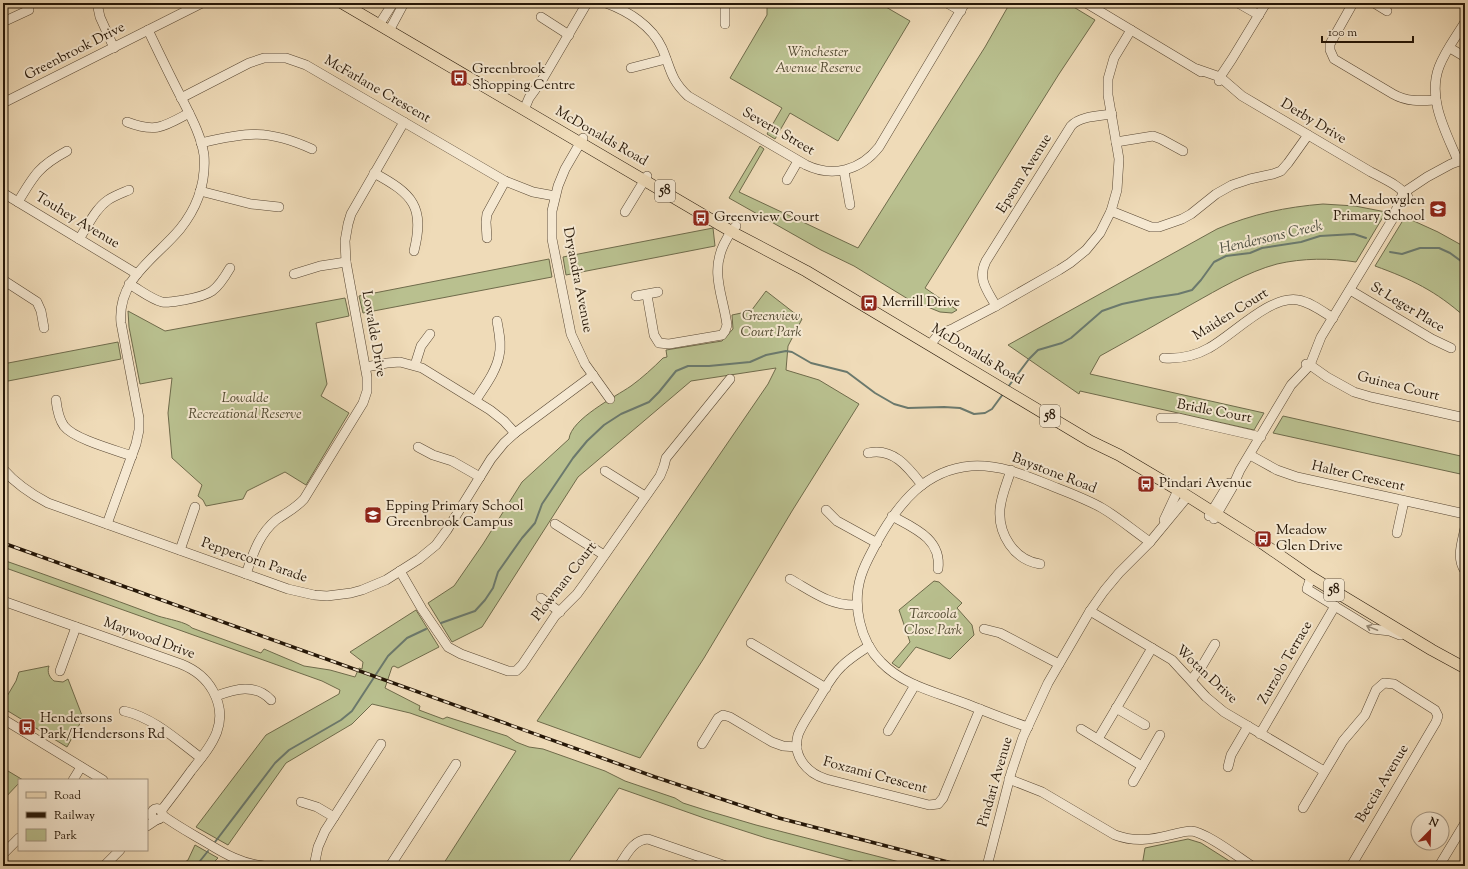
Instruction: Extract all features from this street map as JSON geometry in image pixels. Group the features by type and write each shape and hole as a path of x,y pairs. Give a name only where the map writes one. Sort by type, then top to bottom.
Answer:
{"main road":[{"name":"McDonalds Road","path":"342,3 386,25"},
{"name":"McDonalds Road","path":"352,3 386,25 806,271 1090,441 1118,455 1213,515 1262,543 1311,577 1427,647 1465,668"},
{"name":"McDonalds Road","path":"1427,647 1465,673"}],"street":[{"path":"97,3 100,17 114,48"},
{"name":"Greenbrook Drive","path":"3,103 202,3"},
{"path":"386,25 393,3"},
{"path":"386,25 404,3"},
{"path":"526,107 587,3"},
{"path":"725,3 725,24"},
{"path":"947,3 961,11"},
{"name":"Severn Street","path":"608,4 637,20 650,30 659,43 674,80 688,96 798,161 811,167 832,172 844,171 864,163 879,147 966,3"},
{"name":"Derby Drive","path":"1086,3 1197,69 1221,79 1242,96 1371,172 1404,195"},
{"path":"1238,3 1259,15"},
{"path":"1221,79 1266,3"},
{"path":"1353,3 1330,44 1330,50 1334,59 1397,97 1415,101 1436,100"},
{"path":"1374,3 1387,11"},
{"path":"3,22 29,10"},
{"path":"541,17 569,35"},
{"path":"1213,515 1230,481 1240,470 1250,455 1292,385 1297,371 1308,366 1311,348 1321,337 1392,220 1401,211 1404,195 1421,187 1437,171 1461,160 1439,112 1436,100 1435,83 1438,71 1465,22"},
{"path":"107,524 138,437 139,418 121,323 124,298 129,284 182,226 194,207 200,191 204,164 201,143 189,113 148,30"},
{"path":"933,347 938,335 996,306 1079,257 1100,233 1111,211 1119,178 1119,159 1108,86 1109,73 1114,58 1131,30"},
{"path":"1450,48 1465,57"},
{"name":"McFarlane Crescent","path":"181,98 249,63 264,58 278,57 294,60 306,65 505,181 528,190 555,196"},
{"path":"632,68 666,60"},
{"path":"127,122 145,128 157,128 189,113"},
{"name":"Epsom Avenue","path":"996,306 977,274 1071,126 1075,122 1083,119 1112,114"},
{"name":"Lowalde Drive","path":"246,574 262,535 271,524 304,499 363,403 368,384 346,262 345,241 348,224 354,206 404,122"},
{"path":"201,143 234,136 261,134 285,139 312,149"},
{"path":"1111,211 1151,227 1163,226 1187,216 1216,194 1232,185 1277,173 1288,163 1301,146 1306,134"},
{"path":"1116,142 1153,136 1183,151"},
{"name":"Dryandra Avenue","path":"581,140 565,169 555,196 552,219 552,239 566,310 576,346 580,356 610,399"},
{"path":"18,202 32,178 42,166 67,151"},
{"path":"787,180 798,161"},
{"path":"844,171 850,205"},
{"path":"374,173 402,190 412,202 418,222 414,251"},
{"path":"625,212 645,177"},
{"path":"487,238 487,214 505,181"},
{"path":"79,239 94,214 109,199 129,190"},
{"path":"200,191 251,204 279,207"},
{"name":"Touhey Avenue","path":"3,193 137,274"},
{"path":"647,295 654,335 659,343 668,344 722,335 727,325 717,271 718,258 722,248 734,230"},
{"path":"294,274 320,266 346,262"},
{"path":"129,284 158,300 166,302 176,301 201,297 212,292 220,284 230,268"},
{"path":"3,280 37,302 41,311 44,328"},
{"name":"St Leger Place","path":"1350,290 1432,340 1451,348"},
{"path":"636,296 658,292"},
{"name":"Maiden Court","path":"1164,358 1187,356 1209,348 1273,304 1284,300 1296,299 1303,301 1333,318"},
{"path":"476,400 494,370 499,357 500,344 498,321"},
{"path":"415,365 422,346 430,334"},
{"path":"366,367 393,362 415,365 430,372 476,400 496,414 514,433"},
{"name":"Guinea Court","path":"1308,366 1347,389 1371,397 1465,418"},
{"name":"Peppercorn Parade","path":"3,469 20,485 39,498 246,574 298,592 327,596 351,593 376,585 428,552 441,538 498,450 514,433 593,375"},
{"name":"Plowman Court","path":"400,571 422,609 448,647 461,654 508,671 514,671 520,667 560,612 577,594 646,496 662,471 666,458 730,379"},
{"path":"56,400 59,417 68,431 79,437 132,456"},
{"name":"Bridle Court","path":"1161,418 1178,418 1247,432 1260,437"},
{"path":"418,447 433,455 452,461 480,477"},
{"path":"868,453 874,451 884,452 893,456 905,464 922,484"},
{"name":"Halter Crescent","path":"1250,455 1277,470 1298,477 1465,514"},
{"name":"Baystone Road","path":"1028,727 915,685 893,673 880,661 869,646 861,625 857,605 860,578 866,563 892,516 904,501 922,484 950,471 970,466 991,466 1011,470 1094,504 1108,512 1150,542"},
{"path":"1011,470 1000,510 1003,532 1009,545 1019,555 1032,562 1040,564"},
{"path":"605,471 646,496"},
{"name":"Pindari Avenue","path":"987,865 1010,776 1028,727 1044,692 1090,611 1115,577 1159,531 1181,495"},
{"path":"1397,534 1404,501"},
{"path":"180,550 195,507"},
{"path":"826,510 837,521 877,543"},
{"path":"892,516 922,533 931,542 939,557 938,569"},
{"path":"555,524 604,556"},
{"path":"1465,528 1460,557 1461,565 1465,571"},
{"name":"McDonalds Road","path":"1311,577 1307,589 1372,629 1390,631 1427,647"},
{"path":"790,579 829,601 847,605 857,605"},
{"path":"541,598 560,612"},
{"name":"Maywood Drive","path":"4,603 191,668 206,680 216,696 219,709 219,725 213,743 148,825"},
{"name":"Zurzolo Terrace","path":"1260,734 1335,606"},
{"name":"Wotan Drive","path":"1090,611 1172,660 1206,698 1218,708 1324,771"},
{"path":"60,671 76,627"},
{"path":"984,629 1000,633 1059,664"},
{"path":"752,643 826,688"},
{"path":"1191,680 1202,666 1215,644"},
{"path":"702,744 718,718 723,715 730,717 772,742 783,746 797,747 797,740 802,728 834,676 842,666 856,654 869,646"},
{"path":"1098,739 1152,648"},
{"name":"Beccia Avenue","path":"1324,771 1347,735 1363,718 1376,690 1384,683 1394,684 1434,708 1438,716 1436,722 1351,866"},
{"path":"888,731 915,685"},
{"path":"216,696 234,689 248,688 262,693 270,700"},
{"path":"1116,708 1145,725"},
{"name":"Foxzami Crescent","path":"797,747 804,767 819,777 929,805 935,805 940,803 943,798 980,709"},
{"path":"124,711 139,716 157,725 201,758"},
{"path":"3,719 101,779"},
{"path":"1228,767 1231,755 1248,726"},
{"path":"1081,729 1142,766"},
{"path":"1132,782 1160,735"},
{"path":"282,866 313,866 322,838 381,744"},
{"path":"390,866 456,764"},
{"path":"74,779 81,767"},
{"path":"1303,808 1324,771"},
{"path":"1010,776 1027,781 1098,827 1115,835 1126,839 1147,840 1184,832 1195,832 1205,836 1252,866"},
{"path":"301,802 317,807 334,817"},
{"path":"148,805 155,815 231,858 248,865 264,866"},
{"path":"1439,866 1465,823"},
{"path":"3,854 18,839"},
{"path":"619,866 634,844 641,840 648,839 726,866"},
{"path":"104,866 119,851"}],"green space":[{"name":"Winchester Avenue Reserve","path":"767,3 879,3 910,21 838,141 790,113 775,139 767,134 782,108 730,78 767,15"},
{"path":"1010,3 1067,3 1095,20 1059,74 925,288 957,310 952,313 940,312 908,299 854,266 821,250 729,198 760,146 764,149 739,192 858,248 985,47"},
{"path":"1323,204 1355,206 1386,212 1356,262 1326,259 1297,261 1266,267 1244,276 1100,356 1090,374 1264,413 1254,430 1080,391 1079,394 1008,345 1217,229 1243,219 1269,212"},
{"path":"1405,217 1438,232 1465,247 1465,317 1444,300 1423,287 1375,266"},
{"path":"713,228 715,246 566,275 563,257"},
{"path":"549,259 552,277 363,313 359,296"},
{"name":"Greenview Court Park","path":"766,291 802,319 788,346 786,370 819,380 859,404 792,511 704,658 640,758 537,721 768,384 776,368 691,381 578,477 482,627 452,642 428,603 454,586 483,544 522,482 569,439 572,431 585,416 631,386 663,358 667,357 666,350 722,341 733,329 732,315 751,311"},
{"name":"Lowalde Recreational Reserve","path":"345,298 349,316 316,323 327,384 321,396 349,413 306,485 285,472 247,491 243,499 206,506 203,500 198,496 202,485 172,458 168,413 172,378 140,384 129,327 128,311 165,331"},
{"path":"118,342 121,359 3,382 3,364"},
{"path":"1283,416 1465,457 1465,475 1273,433"},
{"path":"3,560 158,616 181,622 192,628 261,653 264,649 304,666 330,670 355,677 359,668 362,669 363,662 350,652 416,610 439,647 398,668 394,666 392,667 385,688 420,706 419,710 443,719 447,717 507,736 516,742 529,747 543,749 605,771 625,781 705,810 756,825 915,866 871,866 836,857 766,838 619,788 566,866 442,866 516,751 410,713 372,704 352,724 286,763 228,845 196,827 266,735 339,694 340,690 322,681 3,567"},
{"name":"Tarcoola Close Park","path":"934,581 939,582 962,603 957,608 972,625 974,635 950,659 916,647 899,668 892,663 910,642 899,610"},
{"path":"49,666 49,674 54,681 63,682 68,679 83,718 67,747 3,708 3,703 16,681 19,672"},
{"path":"3,768 21,779 18,779 18,784 3,800"},
{"path":"1188,839 1201,843 1231,862 1231,866 1142,866 1145,848"},
{"path":"195,845 218,858 210,866 179,866 188,860"}],"waterway":[{"name":"Hendersons Creek","path":"1008,387 1029,359 1038,350 1062,343 1071,338 1102,311 1122,304 1192,290 1214,262 1226,256 1250,253 1262,248 1301,242 1320,236 1354,234 1366,238"},
{"name":"Hendersons Creek","path":"1390,252 1402,254 1420,248 1439,248 1450,253 1465,264"},
{"name":"Hendersons Creek","path":"441,623 475,611 485,600 493,588 498,572 522,538 535,523 542,504 573,458 587,441 604,425 621,414 649,402 676,371 688,366 709,366 750,362 766,355 786,351 792,352 811,363 847,372 875,393 894,404 908,408 960,408 974,414 985,413 992,409 1003,394"},
{"name":"Hendersons Creek","path":"215,842 275,763 289,750 341,720 352,711 388,656 407,638 426,629"},
{"name":"Hendersons Creek","path":"196,866 208,851"}],"railway":[{"path":"3,543 655,777 779,818 963,866"}],"place":[{"name":"Greenbrook Shopping Centre","path":"459,78"},
{"name":"Meadowglen Primary School","path":"1438,209"},
{"name":"Greenview Court","path":"701,218"},
{"name":"Merrill Drive","path":"869,303"},
{"name":"Pindari Avenue","path":"1146,484"},
{"name":"Epping Primary School Greenbrook Campus","path":"373,515"},
{"name":"Meadow Glen Drive","path":"1263,539"},
{"name":"Hendersons Park/Hendersons Rd","path":"27,727"}]}
